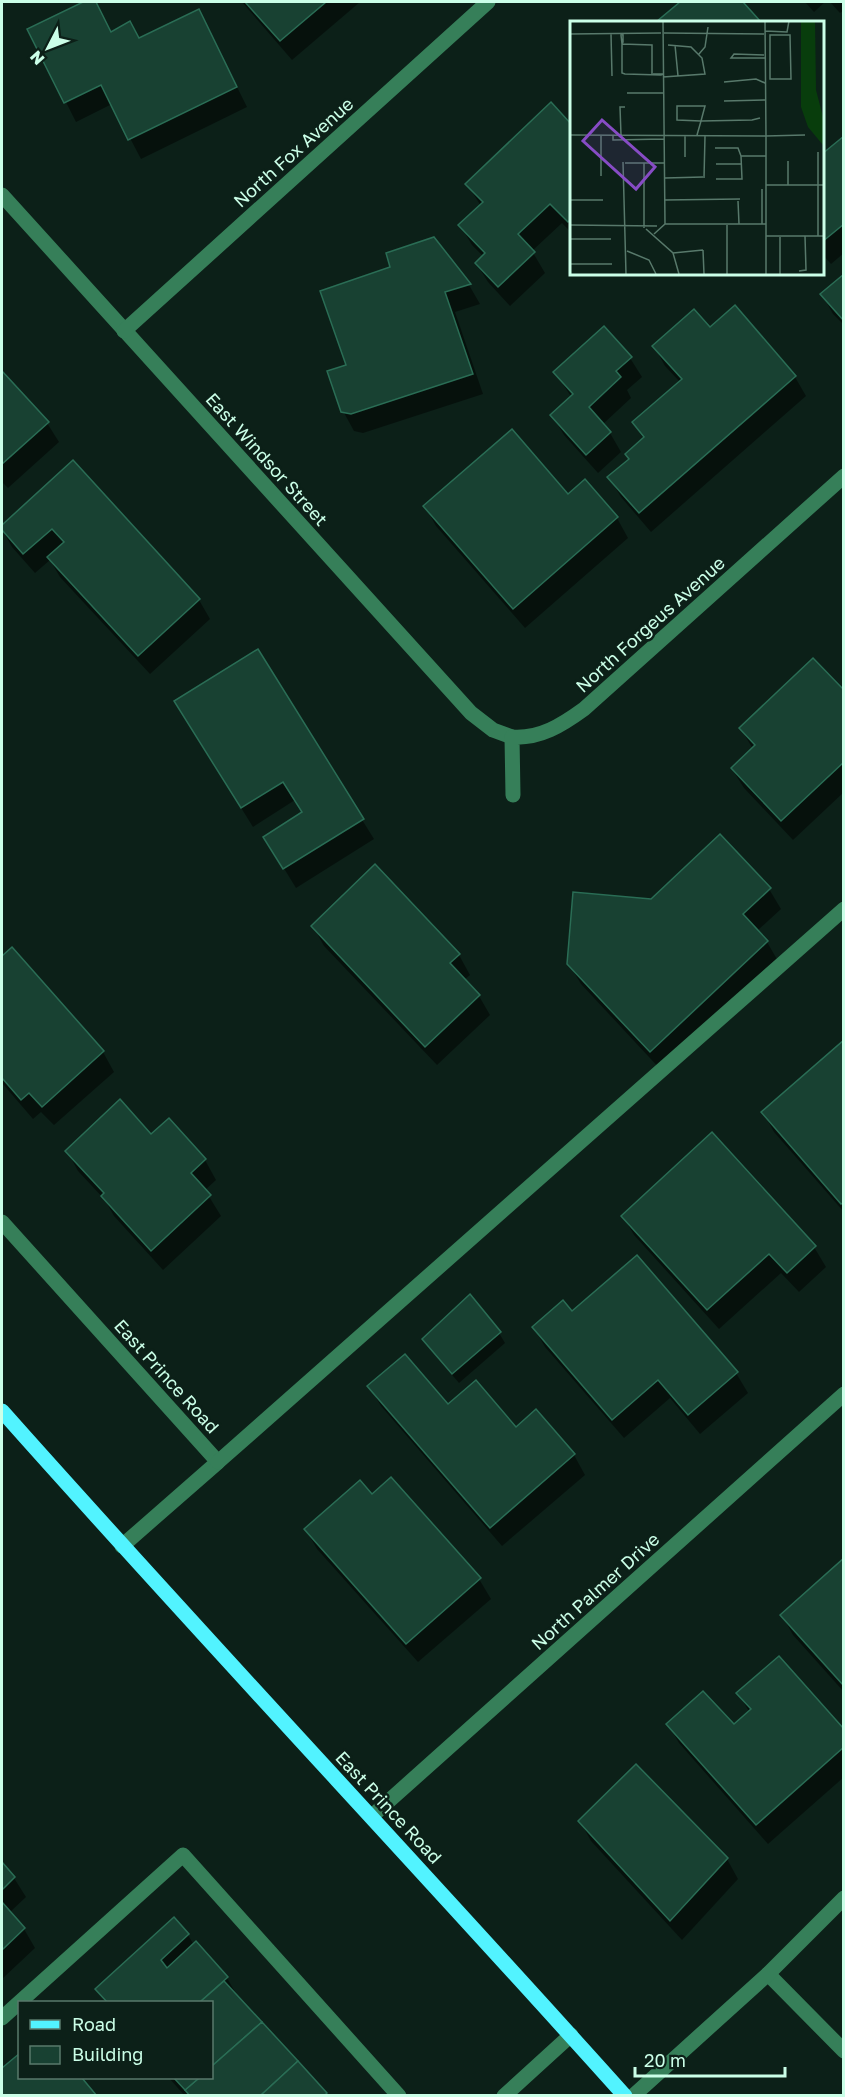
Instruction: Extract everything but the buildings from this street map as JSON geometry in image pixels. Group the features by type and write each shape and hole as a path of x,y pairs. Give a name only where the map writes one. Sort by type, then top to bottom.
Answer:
{"main road":[{"name":"East Prince Road","path":"2,1411 122,1546 372,1816 626,2096"}],"street":[{"name":"North Fox Avenue","path":"124,331 488,2"},
{"name":"East Windsor Street","path":"2,195 471,712 493,730 512,737"},
{"name":"North Forgeus Avenue","path":"512,737 525,738 544,733 565,723 584,709 843,476"},
{"path":"512,737 513,795"},
{"path":"218,1462 843,909"},
{"name":"East Prince Road","path":"2,1222 218,1462 122,1546"},
{"name":"North Palmer Drive","path":"372,1816 843,1394"},
{"path":"21,2001 183,1855 399,2096"},
{"path":"633,2096 768,1974 843,1898"},
{"path":"768,1974 843,2051"},
{"path":"2,2018 18,2004"},
{"path":"504,2096 571,2035"}]}
